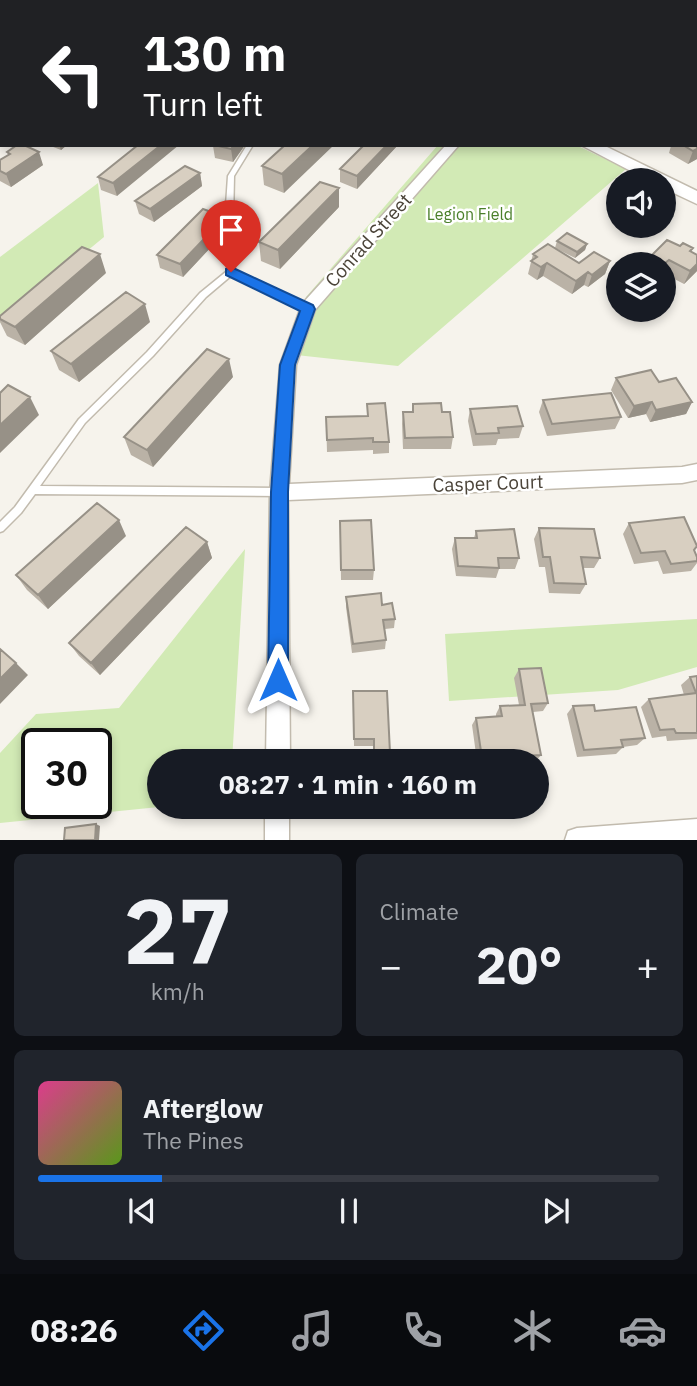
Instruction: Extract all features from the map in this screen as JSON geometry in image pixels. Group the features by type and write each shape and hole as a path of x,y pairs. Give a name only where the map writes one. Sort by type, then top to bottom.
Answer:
{"street":[{"name":"Conrad Street","path":"278,749 279,492 288,365 308,309 451,147"},
{"path":"593,147 636,168"},
{"path":"676,188 697,198"},
{"name":"Casper Court","path":"279,492 682,475 697,471"},
{"path":"277,819 277,840"},
{"path":"577,840 697,831"}],"lane":[{"path":"231,272 231,176 249,147"},
{"path":"231,272 308,309"},
{"path":"0,528 32,491 82,421 150,354 203,295 231,272"},
{"path":"32,491 279,492"}],"green space":[{"name":"Legion Field","path":"436,147 580,147 624,168 606,168 606,186 398,366 296,355 306,297"},
{"path":"98,183 104,237 0,323 0,257"},
{"path":"245,549 233,749 147,749 147,808 112,812 112,728 23,728 36,714 119,708"},
{"path":"697,619 697,667 618,690 449,701 445,634"},
{"path":"21,730 21,819 40,819 0,823 0,753"}],"building":[{"path":"14,147 28,147 39,152 6,174 0,171 0,160 10,154 7,152"},
{"path":"136,147 158,147 113,183 98,177"},
{"path":"283,147 311,147 282,174 262,166"},
{"path":"362,147 385,147 357,176 340,169"},
{"path":"185,166 200,173 150,209 135,201"},
{"path":"320,182 339,188 278,250 259,242"},
{"path":"203,209 225,217 180,264 157,255"},
{"path":"567,233 587,244 577,252 557,241"},
{"path":"667,240 680,246 683,243 693,248 690,251 697,255 697,264 690,271 676,264 676,252 655,252"},
{"path":"548,244 579,263 594,252 606,259 606,264 592,275 588,272 576,281 547,263 541,267 531,261 537,257 533,254"},
{"path":"82,247 100,254 15,327 0,319 0,316"},
{"path":"126,292 145,304 71,364 51,351"},
{"path":"207,349 229,359 147,450 124,437"},
{"path":"651,370 659,382 676,378 692,402 656,410 652,402 634,406 616,378"},
{"path":"8,385 30,397 0,425 0,393"},
{"path":"611,393 621,417 552,424 543,400"},
{"path":"385,403 389,442 373,442 373,438 327,440 326,417 368,416 367,404"},
{"path":"441,403 442,412 450,412 453,437 405,438 403,412 413,412 413,404"},
{"path":"517,406 523,426 498,428 499,433 476,434 470,409"},
{"path":"97,503 119,520 38,595 16,575"},
{"path":"684,517 697,546 694,550 697,561 671,564 665,551 641,553 629,523"},
{"path":"371,520 374,570 341,570 340,521"},
{"path":"186,527 207,542 91,663 69,643"},
{"path":"539,528 594,529 600,558 581,557 586,584 554,583 550,557 543,557"},
{"path":"514,529 519,558 498,558 499,568 458,566 455,538 477,538 476,531"},
{"path":"381,593 382,605 392,603 395,619 383,620 386,640 353,644 346,597"},
{"path":"0,649 16,663 0,679"},
{"path":"541,668 548,703 531,704 540,749 481,749 476,718 502,716 500,706 525,705 519,669"},
{"path":"697,676 697,733 676,733 674,729 660,730 649,699 696,693 690,677"},
{"path":"353,691 387,691 390,749 374,749 374,739 354,739"},
{"path":"594,705 595,711 636,707 645,738 621,740 623,747 584,750 573,706"},
{"path":"96,824 95,840 64,840 65,828"}],"route":[{"path":"231,272 308,309 288,365 279,492 278,680"}]}
